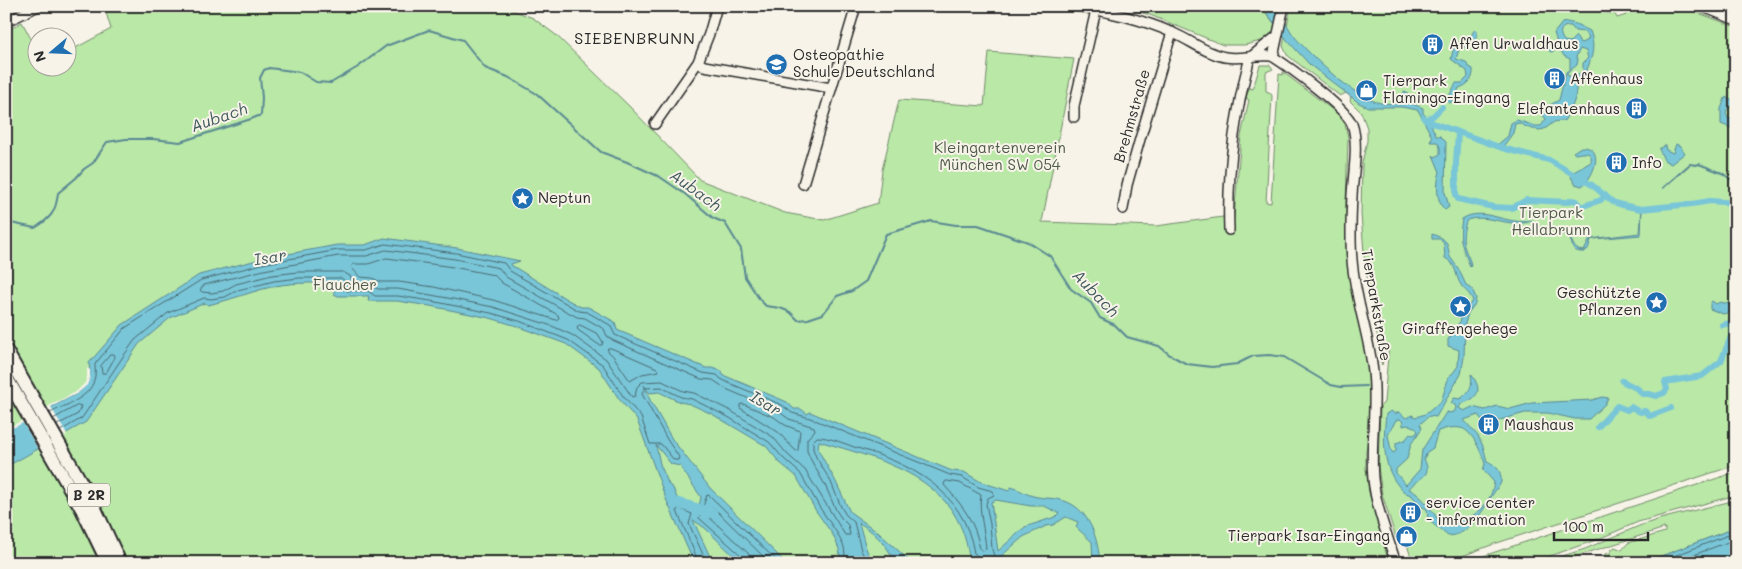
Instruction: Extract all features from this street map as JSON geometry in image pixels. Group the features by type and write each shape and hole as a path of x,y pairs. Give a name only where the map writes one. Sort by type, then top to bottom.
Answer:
{"highway":[{"name":"B 2R","path":"6,351 91,500 118,557"},
{"name":"B 2R","path":"6,377 82,509 102,550 106,563"},
{"path":"118,557 124,563"}],"street":[{"path":"6,22 38,6"},
{"path":"655,124 698,62 717,6"},
{"path":"803,184 830,88 856,6"},
{"path":"1076,6 1122,15 1172,32 1223,57 1237,58 1269,55 1274,57 1283,11"},
{"path":"1701,6 1736,20"},
{"path":"1074,117 1074,106 1096,10"},
{"name":"Brehmstraße","path":"1123,209 1127,185 1172,32"},
{"path":"1229,230 1231,170 1235,132 1250,57 1278,34"},
{"name":"Tierparkstraße","path":"1274,57 1343,111 1354,129 1352,260 1373,372 1373,478 1376,499 1396,563"},
{"path":"698,62 704,66 830,88"}],"green space":[{"name":"Flaucher","path":"104,6 502,6 533,18 556,35 629,106 700,180 785,213 824,220 878,203 882,170 899,100 984,106 989,52 1074,59 1042,222 1156,226 1223,217 1234,218 1241,136 1249,100 1246,98 1249,88 1253,89 1260,65 1270,65 1273,69 1266,72 1266,91 1271,93 1272,96 1266,202 1271,203 1279,74 1283,75 1283,72 1338,114 1345,124 1348,137 1346,205 1348,270 1369,374 1370,423 1366,468 1369,492 1389,563 6,563 6,31 22,22 28,33 28,78 78,78 78,47 111,29"},
{"path":"1120,6 1259,6 1275,24 1273,33 1265,40 1245,45 1223,45 1150,15"},
{"name":"Tierpark Hellabrunn","path":"1291,6 1533,6 1541,8 1555,6 1615,14 1617,18 1626,15 1626,10 1634,6 1680,6 1736,27 1736,465 1494,544 1444,563 1416,563 1412,560 1408,548 1409,540 1398,540 1396,538 1382,494 1378,467 1380,407 1384,402 1389,344 1387,344 1382,365 1365,265 1361,214 1362,163 1367,141 1367,128 1361,112 1350,101 1351,97 1346,93 1340,96 1287,55 1283,46"},
{"path":"1736,472 1736,495 1638,522 1596,540 1530,563 1462,563"},
{"path":"1736,500 1736,526 1732,529 1643,563 1620,563 1602,559 1605,554 1610,553 1615,547 1622,550 1628,543 1665,532 1665,528 1577,556 1571,563 1540,563 1585,549 1660,519"}],"water":[{"path":"1259,6 1275,9 1282,16 1294,36 1311,54 1334,76 1359,94 1381,103 1404,104 1404,91 1407,92 1410,103 1423,108 1423,113 1428,118 1436,136 1440,136 1446,142 1445,192 1449,207 1445,210 1438,197 1437,187 1440,172 1433,155 1435,157 1440,154 1440,147 1437,142 1430,142 1432,137 1418,110 1401,107 1368,107 1359,103 1310,65 1287,40 1262,7"},
{"path":"1562,23 1576,24 1590,31 1593,45 1590,62 1582,81 1576,84 1575,99 1569,112 1564,121 1555,122 1540,130 1532,129 1519,123 1515,124 1513,133 1502,148 1496,146 1508,136 1511,123 1517,120 1541,126 1546,119 1540,112 1541,110 1559,100 1566,72 1570,69 1570,59 1564,56 1561,51 1551,52 1544,47 1547,45 1550,48 1556,47 1554,33","holes":["1571,26 1575,31 1585,32 1589,37 1587,41 1581,43 1576,36 1570,42 1564,41 1561,36 1561,29","1580,49 1586,51 1588,58 1583,63 1583,71 1578,75 1568,76 1567,73 1577,65 1578,60 1576,57"]},
{"path":"1475,29 1477,30 1477,36 1468,49 1460,46 1456,59 1466,62 1473,69 1471,79 1459,88 1454,100 1450,103 1442,99 1443,96 1448,98 1456,83 1462,83 1468,77 1467,71 1451,59 1455,42 1467,42"},
{"path":"1727,97 1727,99 1736,99 1727,110 1726,115 1728,118 1736,121 1736,130 1721,124 1721,109"},
{"path":"1676,144 1685,153 1671,164 1664,160 1659,149 1665,145 1666,150 1673,153"},
{"path":"1581,147 1589,148 1593,151 1595,157 1594,169 1582,186 1575,184 1571,177 1572,173 1591,162 1589,154 1575,154 1573,152"},
{"path":"1642,208 1641,235 1593,239 1588,249 1584,252 1579,252 1573,248 1568,236 1577,249 1584,251 1590,239 1640,233"},
{"path":"1479,214 1514,221 1531,220 1548,235 1564,233 1568,236 1560,234 1547,236 1532,221 1516,223 1483,218 1467,220 1463,242 1471,263 1470,266 1460,233 1462,219 1470,215"},
{"path":"1432,234 1442,238 1447,243 1450,257 1476,298 1475,304 1468,313 1465,324 1464,357 1461,374 1436,417 1429,416 1420,424 1422,428 1411,444 1407,459 1396,469 1396,473 1406,485 1420,469 1422,450 1447,411 1448,413 1454,412 1455,405 1451,403 1454,398 1460,399 1468,391 1472,382 1471,374 1478,389 1472,399 1461,404 1459,408 1464,411 1472,407 1485,410 1497,406 1510,409 1532,403 1608,398 1605,404 1589,419 1575,419 1548,413 1525,413 1493,422 1482,420 1478,415 1464,420 1478,436 1487,461 1496,467 1501,482 1476,520 1464,531 1448,536 1428,520 1427,509 1403,491 1396,483 1385,455 1386,414 1391,411 1395,414 1399,412 1406,418 1412,415 1415,417 1420,416 1441,402 1449,376 1458,366 1459,350 1448,346 1448,339 1460,322 1463,311 1473,301 1459,282 1452,263 1445,258 1444,244 1440,239 1432,239","holes":["1400,419 1403,422 1403,426 1411,426 1418,431 1414,435 1410,434 1405,440 1396,443 1396,451 1393,453 1388,435 1396,420","1448,428 1460,428 1469,433 1482,454 1485,464 1483,470 1494,482 1490,496 1483,507 1473,515 1460,520 1456,517 1437,518 1425,502 1409,489 1426,474 1427,465 1424,459 1427,452 1433,448 1438,431"]},
{"name":"Isar","path":"384,238 457,248 520,261 511,265 568,300 581,307 588,307 615,322 617,330 706,368 722,371 723,375 787,402 794,409 801,409 807,414 810,412 952,471 964,472 981,482 1009,491 1011,487 1041,498 1059,499 1075,506 1087,519 1095,536 1100,563 1093,563 1092,542 1076,527 1078,522 1066,517 1053,525 1046,526 1023,537 999,558 1002,563 981,563 969,557 962,530 950,508 934,490 892,465 819,441 818,449 850,512 879,533 912,563 894,563 889,551 880,540 859,523 872,563 841,563 839,549 833,535 816,511 796,476 779,462 766,446 712,414 690,404 680,402 659,392 649,393 644,385 650,400 672,439 710,488 786,563 741,563 705,528 693,520 713,563 694,563 666,499 637,420 619,399 599,368 566,344 517,326 490,318 430,306 397,301 368,301 369,296 338,296 334,294 334,289 340,287 341,283 299,283 275,286 217,303 208,305 205,303 170,318 139,344 86,422 6,467 6,431 78,393 89,380 89,363 122,325 199,275 261,259 337,245 365,245","holes":["656,445 671,464 680,466 701,497 698,511 678,500 660,464","996,500 1031,506 1044,506 1059,513 1055,517 1025,527 998,551 991,502"]},
{"path":"1736,291 1735,311 1723,314 1710,309 1712,301 1716,304 1720,302 1730,304 1733,302 1735,295 1733,292"},
{"path":"1736,526 1736,563 1643,563 1732,529"}],"pier":[{"path":"87,368 90,370 90,378 87,385 78,393 51,407 67,435 39,451 23,423 6,431 6,429 77,391 85,383"}],"waterway":[{"name":"Aubach","path":"6,222 35,228 45,221 54,210 58,193 93,163 107,142 126,139 180,142 261,115 260,78 264,70 269,68 300,72 316,82 331,83 358,67 386,46 429,30 463,40 485,68 508,77 537,94 601,152 660,177 685,194 713,218 725,223 741,249 745,277 760,300 766,306 790,312 798,320 823,314 837,296 852,291 866,281 886,234 931,221 956,225 978,225 1028,242 1050,256 1071,289 1091,303 1100,318 1115,325 1127,337 1159,346 1170,355 1187,364 1212,367 1237,364 1253,356 1269,355 1284,357 1331,385 1341,387 1366,386"},
{"path":"1425,120 1433,116 1442,107"},
{"path":"1424,118 1425,120 1502,148 1549,160 1592,185 1613,202 1622,205 1641,209 1710,201 1736,203"},
{"path":"1458,132 1456,163 1456,195 1458,199 1493,207 1512,208 1526,200 1567,202 1572,200 1577,201 1580,207 1601,200 1605,195"},
{"path":"1663,188 1690,164 1699,164 1722,173 1736,183"},
{"path":"1732,201 1736,191"},
{"path":"1622,381 1638,389 1642,394 1656,396 1664,393 1667,389 1665,382 1702,376 1721,361 1733,332 1734,325 1730,323 1722,325"},
{"path":"1598,427 1617,406 1627,410 1631,407 1640,412 1645,411 1650,416 1671,408"},
{"path":"677,503 712,513"}],"place":[{"name":"Affen Urwaldhaus","path":"1433,44"},
{"name":"Osteopathie Schule Deutschland","path":"777,64"},
{"name":"Affenhaus","path":"1554,79"},
{"name":"Tierpark Flamingo-Eingang","path":"1367,90"},
{"name":"Elefantenhaus","path":"1636,109"},
{"name":"Info","path":"1616,163"},
{"name":"Neptun","path":"522,198"},
{"name":"Geschützte Pflanzen","path":"1657,302"},
{"name":"Giraffengehege","path":"1460,306"},
{"name":"Maushaus","path":"1488,425"},
{"name":"service center - imformation","path":"1410,512"},
{"name":"Tierpark Isar-Eingang","path":"1406,536"}],"district":[{"name":"SIEBENBRUNN","path":"635,38"}],"park label":[{"name":"Kleingartenverein München SW 054","path":"1000,156"}]}
